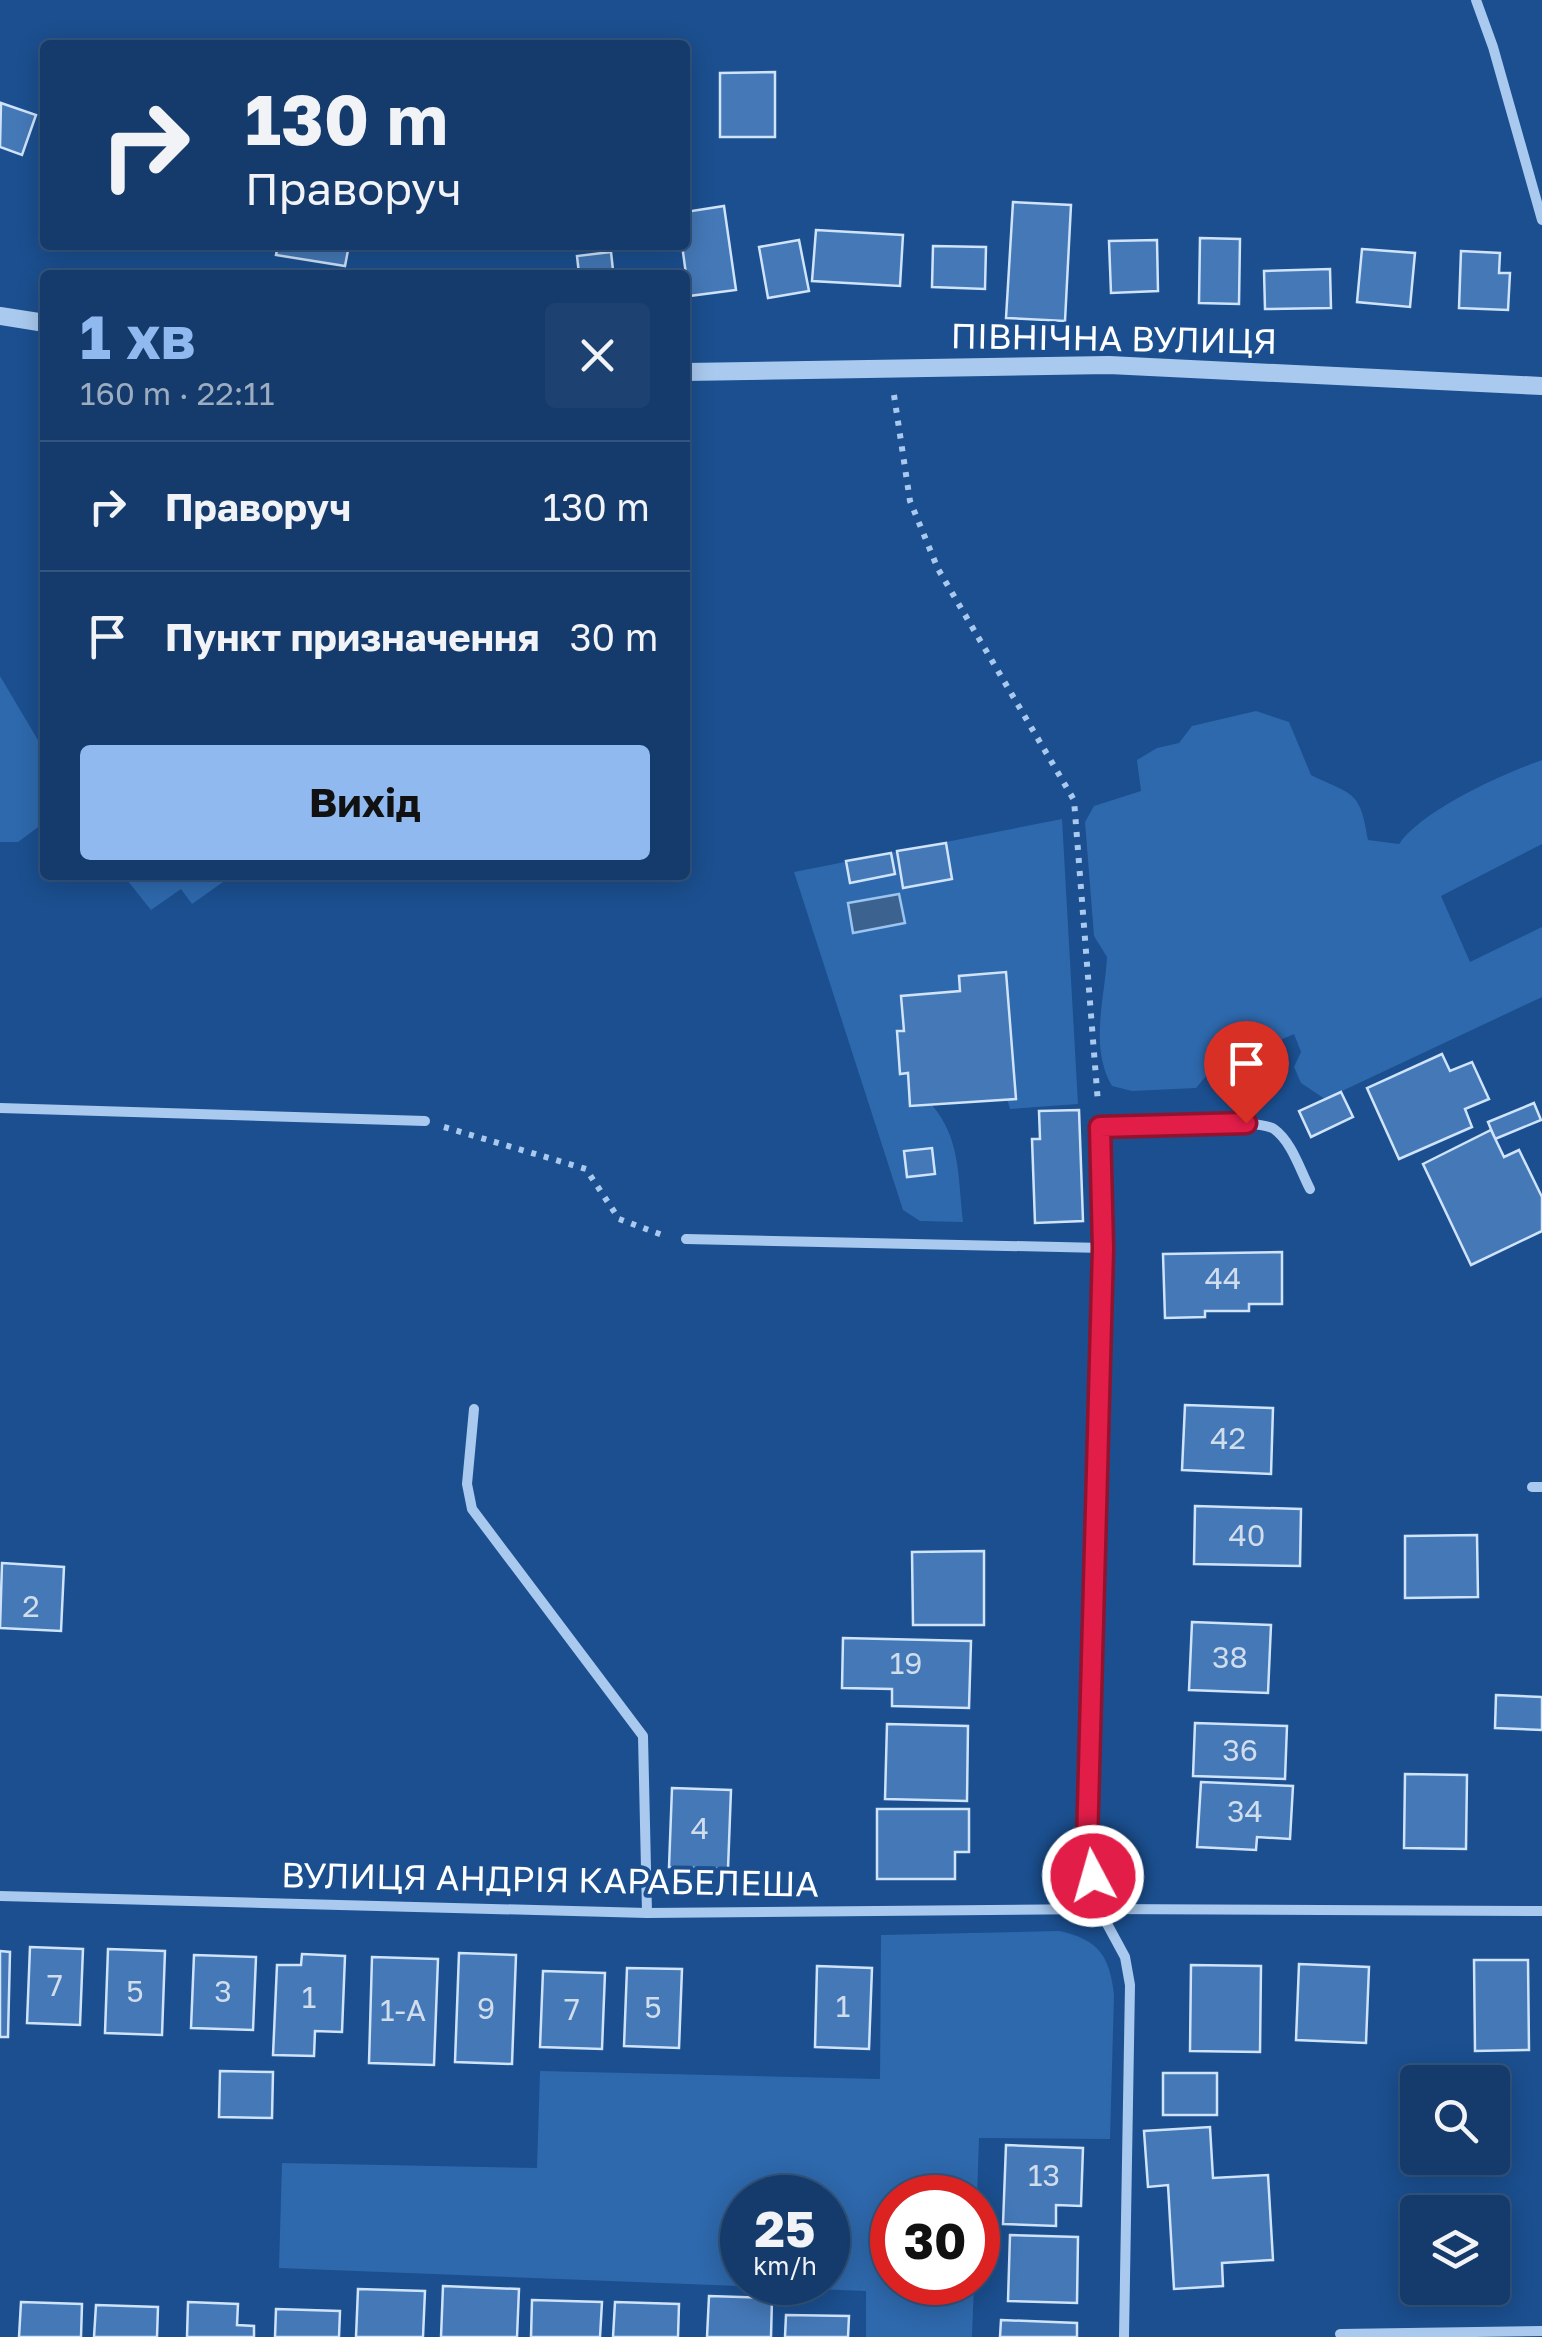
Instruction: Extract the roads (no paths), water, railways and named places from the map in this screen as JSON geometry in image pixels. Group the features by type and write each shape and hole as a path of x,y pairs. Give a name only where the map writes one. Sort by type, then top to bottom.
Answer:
{"street":[{"path":"1476,0 1494,47 1542,220"},
{"path":"0,316 40,322"},
{"name":"ПІВНІЧНА ВУЛИЦЯ","path":"690,372 1110,366 1542,386"},
{"path":"0,1108 425,1121"},
{"path":"1124,2337 1130,1985 1125,1956 1098,1909 1087,1844 1103,1248 1100,1127 1246,1123 1271,1126 1286,1141 1310,1189"},
{"path":"686,1239 1103,1248"},
{"path":"474,1409 466,1484 472,1509 643,1736 647,1913"},
{"name":"ВУЛИЦЯ АНДРІЯ КАРАБЕЛЕША","path":"0,1896 647,1913 1542,1911"},
{"path":"1340,2334 1542,2331"}]}
